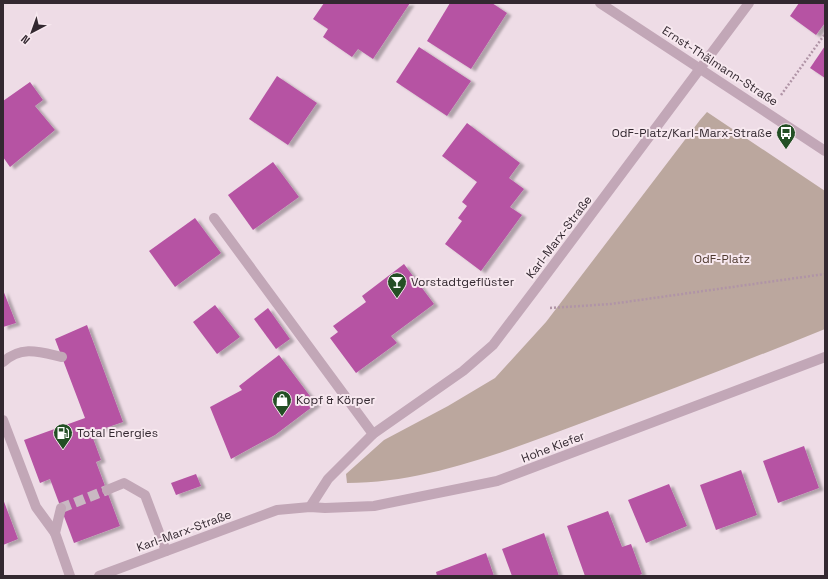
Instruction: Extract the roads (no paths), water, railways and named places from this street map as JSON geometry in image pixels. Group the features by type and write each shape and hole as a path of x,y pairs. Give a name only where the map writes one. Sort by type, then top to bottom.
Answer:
{"street":[{"name":"Ernst-Thälmann-Straße","path":"600,3 825,151"},
{"name":"Karl-Marx-Straße","path":"310,507 328,480 373,434 463,371 492,345 701,69 749,3"},
{"path":"214,218 373,434"},
{"path":"3,362 11,355 31,350 62,357"},
{"name":"Hohe Kiefer","path":"278,510 310,507 325,508 374,506 497,481 825,358"},
{"path":"3,420 36,507 55,533 70,576"},
{"path":"107,490 124,483 145,495 166,551"},
{"path":"55,533 61,508"},
{"name":"Karl-Marx-Straße","path":"99,576 278,510"}],"tunnel":[{"path":"61,508 107,490"}],"place":[{"name":"OdF-Platz/Karl-Marx-Straße","path":"786,150"},
{"name":"Vorstadtgeflüster","path":"397,299"},
{"name":"Kopf & Körper","path":"282,417"},
{"name":"Total Energies","path":"63,450"}],"park label":[{"name":"OdF-Platz","path":"722,259"}]}
